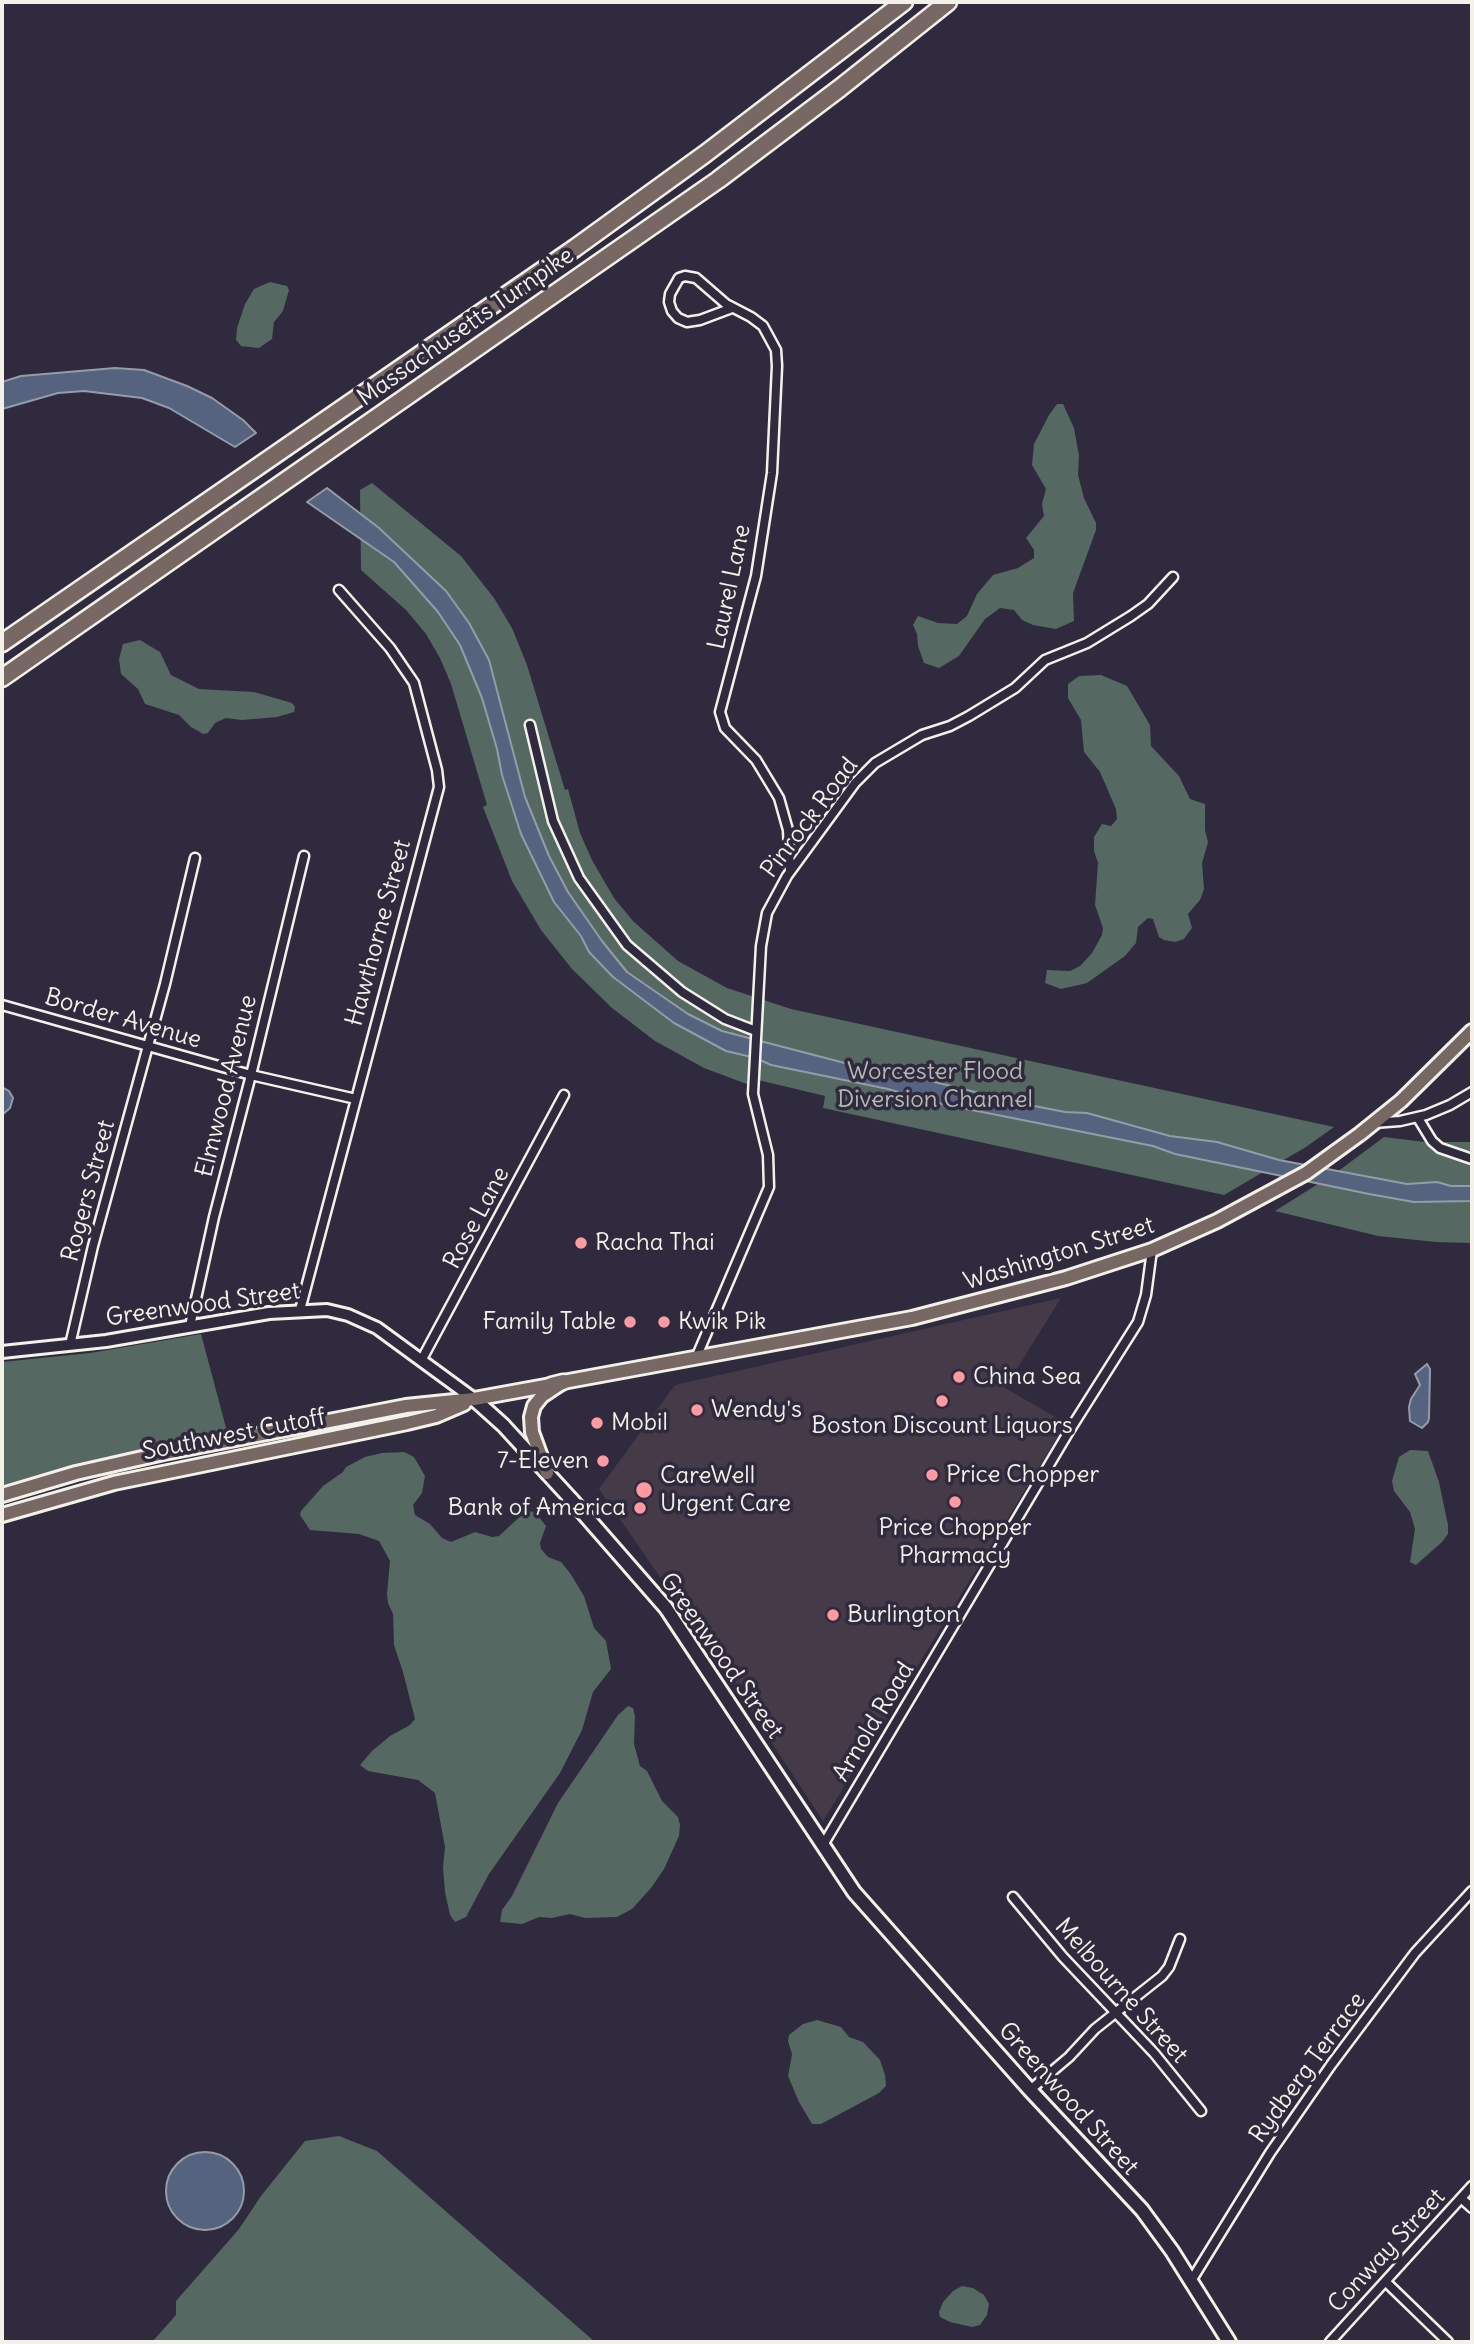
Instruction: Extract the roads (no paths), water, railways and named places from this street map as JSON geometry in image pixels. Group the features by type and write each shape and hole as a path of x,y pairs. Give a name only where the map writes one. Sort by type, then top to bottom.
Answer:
{"highway":[{"name":"Massachusetts Turnpike","path":"2,643 575,248 727,138 904,2"},
{"name":"Massachusetts Turnpike","path":"2,678 718,180 948,2"}],"main road":[{"name":"Washington Street","path":"885,1323 1066,1278 1152,1250 1217,1221 1282,1187 1360,1134 1418,1086 1472,1031"},
{"name":"Southwest Cutoff","path":"2,1495 76,1473 164,1453 406,1406 474,1399 885,1323"},
{"path":"547,1474 532,1432 531,1417 534,1406 557,1384"},
{"name":"Southwest Cutoff","path":"2,1515 138,1477 436,1416 474,1399"},
{"name":"Greenwood Street","path":"474,1399 547,1474 671,1614 848,1884 1030,2090 1142,2210 1229,2342"}],"street":[{"name":"Laurel Lane","path":"732,308 687,322 678,318 669,302 675,283 685,276 701,281 732,308 763,326 773,343 777,366 774,461 756,576 720,712 725,728 756,760 782,806 789,839 789,872"},
{"name":"Pinrock Road","path":"696,1358 769,1187 768,1155 753,1094 756,1034 764,923 789,872 855,783 875,763 922,735 950,726 969,716 1015,688 1045,660 1087,643 1131,616 1148,604 1173,577"},
{"name":"Hawthorne Street","path":"300,1310 426,831 436,802 439,782 414,683 390,648 339,590"},
{"path":"530,725 553,821 579,878 627,945 682,992 725,1019 756,1034"},
{"name":"Elmwood Avenue","path":"190,1326 214,1217 303,856"},
{"name":"Rogers Street","path":"69,1345 195,858"},
{"name":"Border Avenue","path":"2,1005 251,1075 356,1099"},
{"path":"1373,1124 1418,1118 1450,1105 1472,1092"},
{"name":"Rose Lane","path":"422,1359 565,1095"},
{"path":"1418,1118 1432,1141 1440,1148 1472,1159"},
{"name":"Arnold Road","path":"823,1845 1071,1428 1138,1322 1146,1295 1152,1250"},
{"name":"Greenwood Street","path":"2,1352 69,1345 300,1310 327,1310 377,1328 474,1399"},
{"name":"Rydberg Terrace","path":"1191,2281 1270,2153 1331,2065 1415,1953 1472,1891"},
{"name":"Melbourne Street","path":"1013,1897 1063,1957 1154,2053 1201,2111"},
{"path":"1030,2090 1069,2057 1095,2029 1169,1967 1180,1939"},
{"name":"Conway Street","path":"1330,2342 1472,2186"},
{"path":"1461,2199 1472,2208"},
{"path":"1386,2282 1448,2342"}],"water":[{"path":"115,368 144,370 187,386 212,398 256,433 235,447 169,408 142,398 84,391 58,393 2,409 2,382 21,376"},
{"path":"327,488 379,528 446,591 469,623 489,660 525,797 549,856 568,892 627,972 688,1014 722,1031 860,1067 898,1073 1024,1104 1065,1112 1087,1113 1170,1136 1217,1142 1279,1160 1407,1184 1437,1182 1451,1186 1472,1186 1472,1201 1414,1202 1369,1194 1175,1154 1153,1146 937,1103 888,1089 771,1065 756,1058 726,1051 674,1023 613,977 589,952 581,936 554,902 521,834 482,698 460,645 438,612 394,562 307,502"},
{"path":"2,1087 9,1091 13,1098 10,1108 2,1115"},
{"path":"1427,1364 1430,1369 1429,1418 1422,1428 1410,1421 1409,1407 1420,1385 1415,1374"},
{"path":"205,2152 220,2155 233,2163 241,2176 244,2191 241,2206 233,2219 220,2227 205,2230 190,2227 177,2219 169,2206 166,2191 169,2176 177,2163 190,2155"}],"place":[{"name":"Racha Thai","path":"581,1243"},
{"name":"Family Table","path":"630,1322"},
{"name":"Kwik Pik","path":"664,1322"},
{"name":"China Sea","path":"959,1377"},
{"name":"Boston Discount Liquors","path":"942,1401"},
{"name":"Wendy's","path":"697,1410"},
{"name":"Mobil","path":"597,1423"},
{"name":"7-Eleven","path":"603,1461"},
{"name":"Price Chopper","path":"932,1475"},
{"name":"CareWell Urgent Care","path":"644,1490"},
{"name":"Price Chopper Pharmacy","path":"955,1502"},
{"name":"Bank of America","path":"640,1508"},
{"name":"Burlington","path":"833,1615"}],"park label":[{"name":"Worcester Flood Diversion Channel","path":"935,1086"}]}
